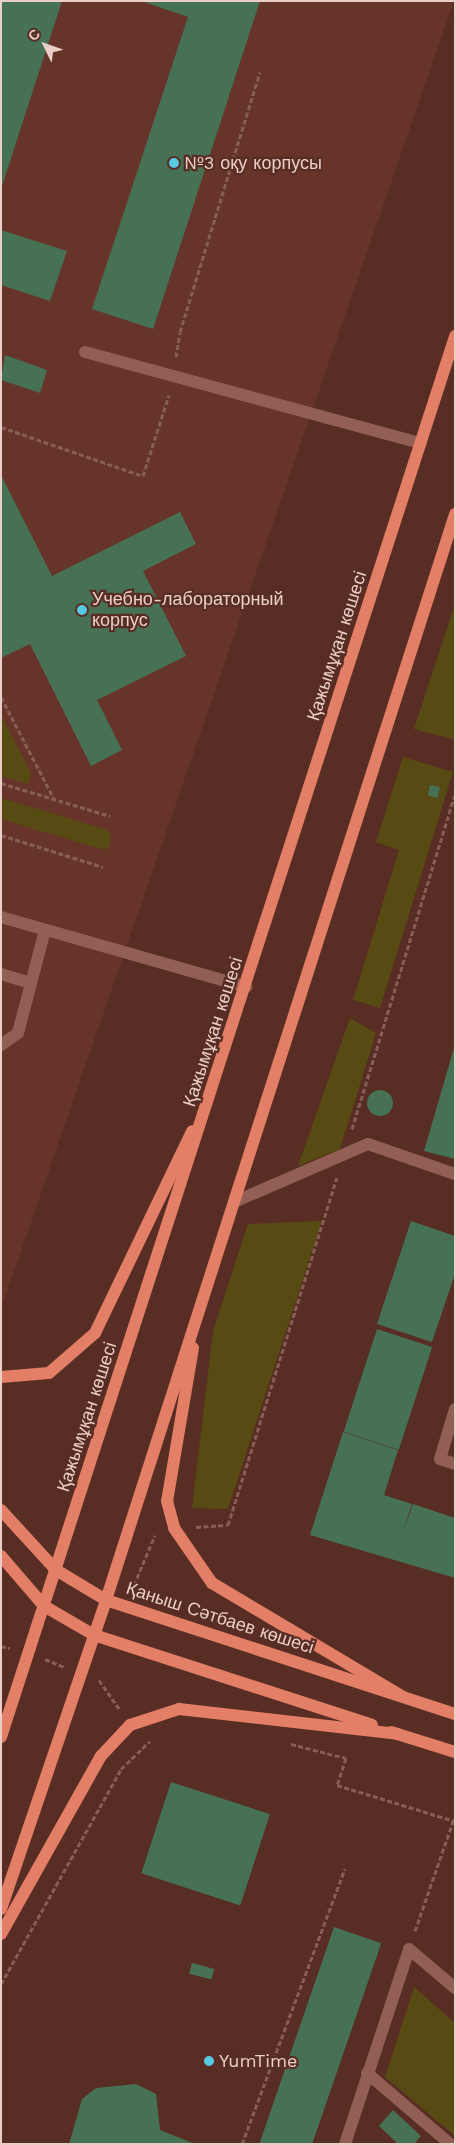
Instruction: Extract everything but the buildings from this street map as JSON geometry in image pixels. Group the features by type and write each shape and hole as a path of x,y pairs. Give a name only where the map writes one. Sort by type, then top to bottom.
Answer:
{"main road":[{"name":"Қажымұқан көшесі","path":"1,1737 214,1086 455,336"},
{"path":"1,1909 106,1600 455,514"},
{"path":"1,1377 49,1373 95,1333 214,1086"},
{"path":"201,1303 167,1500 174,1528 212,1583 403,1697"},
{"name":"Қаныш Сәтбаев көшесі","path":"1,1510 56,1570 106,1600 455,1714"},
{"path":"1,1556 44,1606 94,1635 455,1752"},
{"path":"1,1934 101,1756 130,1725 179,1709 398,1734"}],"lane":[{"path":"85,352 421,443"},
{"path":"1,917 246,987"},
{"path":"1,1045 18,1033 45,930"},
{"path":"1,974 31,983"},
{"path":"234,1202 368,1144 455,1174"},
{"path":"455,1409 440,1460 455,1464"},
{"path":"345,2144 409,1949 455,1988"},
{"path":"367,2073 450,2144"}],"path":[{"path":"1,427 143,476 173,376 180,332 260,72"},
{"path":"1,697 54,799"},
{"path":"1,782 110,816"},
{"path":"126,1606 153,1536 174,1528 228,1525 345,1154 455,794"},
{"path":"1,835 103,867"},
{"path":"1,1646 29,1652 81,1674 98,1679 130,1725 146,1743"},
{"path":"98,1679 102,1672"},
{"path":"1,1984 94,1813 121,1769 146,1743 154,1739"},
{"path":"284,1742 346,1758 337,1785 454,1821 409,1949"},
{"path":"242,2144 345,1869"}],"shaded area":[{"path":"1,1 454,1 1,1309"},
{"path":"455,604 455,740 414,729"},
{"path":"1,715 31,773 28,784 1,776"},
{"path":"403,757 453,772 380,1008 353,1000 399,850 376,842"},
{"path":"1,798 105,829 111,835 110,845 104,850 1,819"},
{"path":"350,1018 376,1033 340,1149 298,1166"},
{"path":"322,1221 228,1509 192,1508 213,1331 248,1224"},
{"path":"414,1987 455,2023 455,2136 385,2077"}],"place":[{"name":"№3 оқу корпусы","path":"174,163"},
{"name":"Учебно-лабораторный корпус","path":"82,610"},
{"name":"YumTime","path":"209,2061"}]}
